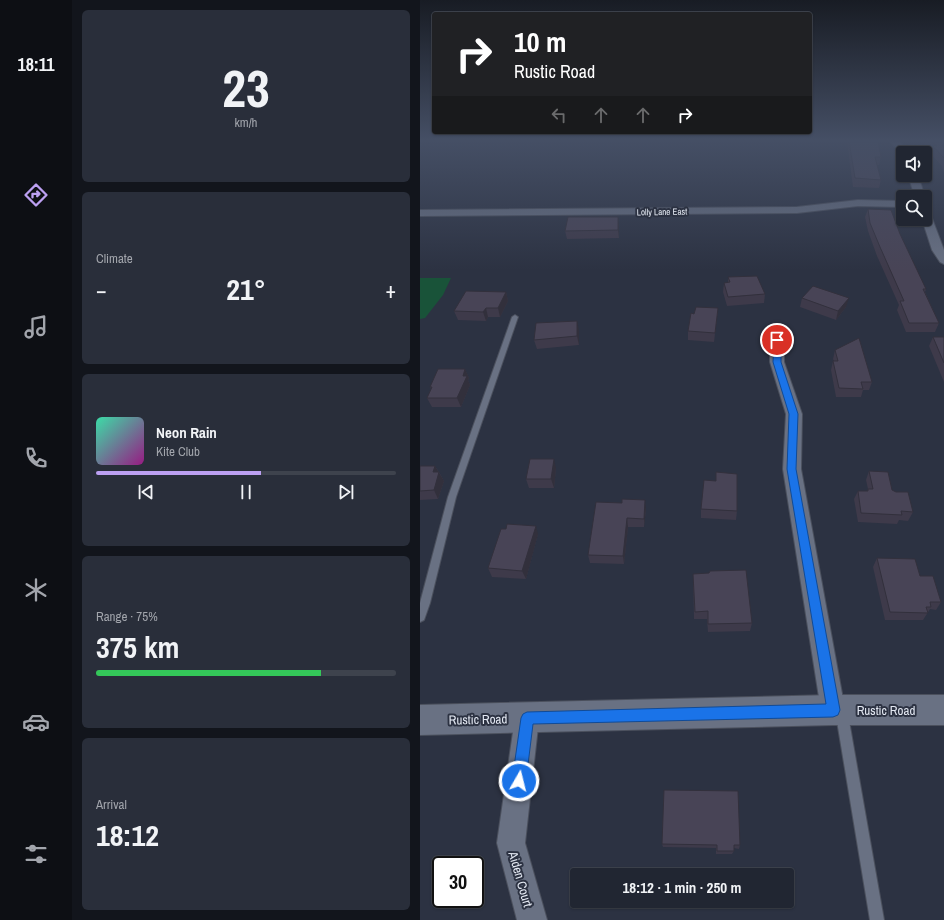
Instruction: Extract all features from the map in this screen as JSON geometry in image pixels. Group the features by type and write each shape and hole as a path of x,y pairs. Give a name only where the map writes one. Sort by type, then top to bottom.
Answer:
{"street":[{"name":"Lolly Lane East","path":"420,213 797,210 858,203 896,204"},
{"path":"930,226 938,250 944,260"},
{"path":"777,340 777,362 794,414 792,469 837,710"},
{"name":"Rustic Road","path":"420,720 837,710 944,710"},
{"name":"Aiden Court","path":"527,718 511,843 532,920"}],"lane":[{"path":"420,617 425,603 452,497 515,317"},
{"path":"837,710 877,920"}],"green space":[{"path":"420,278 451,278 443,295 425,318 420,319"}],"building":[{"path":"868,209 891,210 896,226 926,289 923,289 939,323 909,323 900,301 904,301 870,223"},
{"path":"568,217 618,217 618,230 565,231"},
{"path":"757,276 765,294 728,297 724,283 730,282 728,277"},
{"path":"813,286 849,298 838,311 802,298"},
{"path":"466,291 506,292 498,308 486,308 483,312 454,311"},
{"path":"696,307 718,308 715,333 688,331 691,313 694,314"},
{"path":"577,321 577,336 534,340 536,323"},
{"path":"933,337 944,337 944,363"},
{"path":"859,338 872,382 861,382 863,389 839,388 833,361 838,361 835,350"},
{"path":"438,369 465,369 463,376 467,376 457,398 427,398"},
{"path":"530,459 554,459 551,479 526,479"},
{"path":"420,466 435,466 433,472 439,472 434,490 420,491"},
{"path":"869,471 888,472 892,490 896,492 908,492 913,512 901,511 902,515 861,513 858,491 868,491 868,489 873,489"},
{"path":"716,472 737,474 737,511 701,509 704,480 716,481"},
{"path":"622,499 645,500 644,519 627,518 623,556 588,555 596,502 622,503"},
{"path":"507,524 536,526 522,571 488,568 501,529 506,529"},
{"path":"877,558 915,559 920,576 933,576 941,602 930,602 931,607 926,607 928,613 890,612"},
{"path":"746,570 752,623 708,624 708,611 695,612 693,574 709,573 710,571"},
{"path":"664,790 738,791 740,845 734,845 734,851 717,851 717,845 662,844"}],"route":[{"path":"519,781 527,718 612,717 833,710 792,469 794,414 777,362 777,340"}]}
